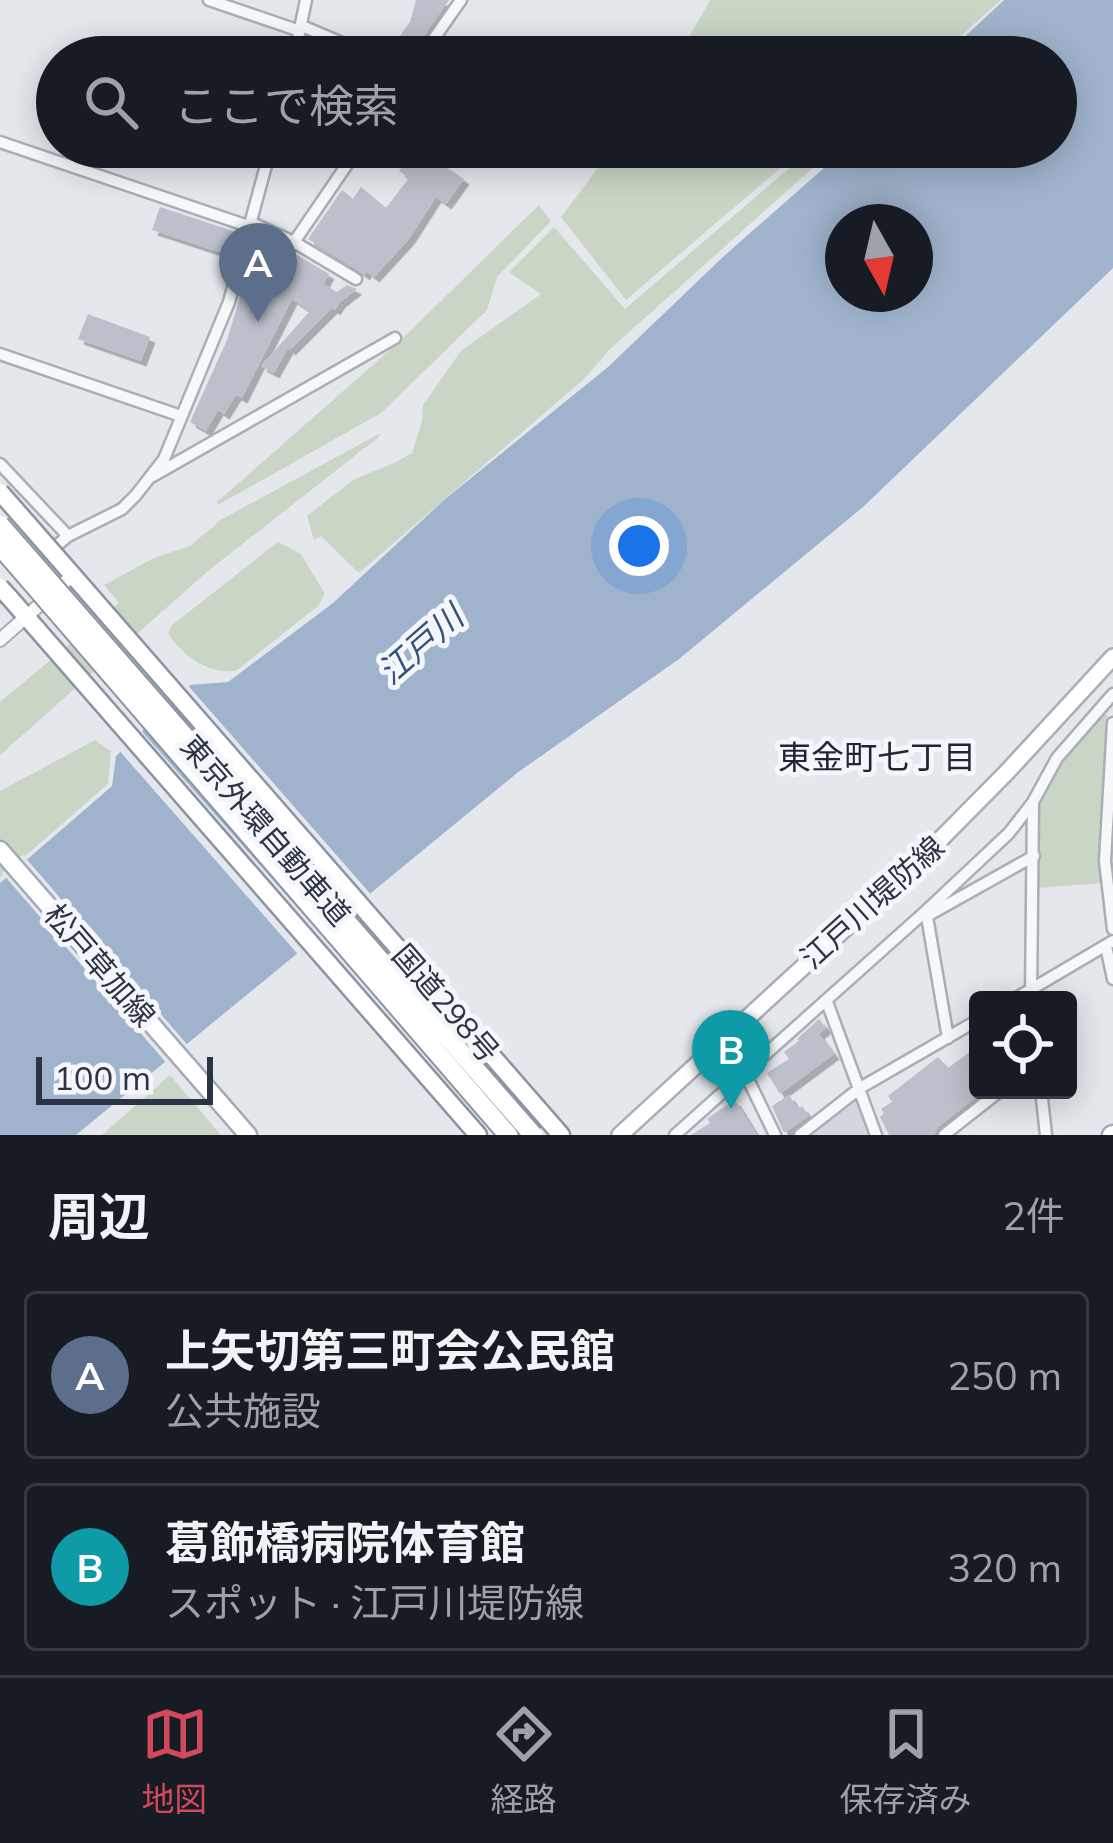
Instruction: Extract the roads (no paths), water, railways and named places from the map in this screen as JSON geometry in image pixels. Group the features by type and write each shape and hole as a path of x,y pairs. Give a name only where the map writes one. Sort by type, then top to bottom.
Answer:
{"highway":[{"name":"東京外環自動車道","path":"0,525 533,1135"},
{"name":"東京外環自動車道","path":"0,546 508,1135"}],"main road":[{"name":"国道298号","path":"0,492 561,1135"},
{"name":"国道298号","path":"3,593 478,1135"},
{"name":"江戸川堤防線","path":"620,1135 924,856 1113,657"},
{"name":"松戸草加線","path":"0,850 248,1135"}],"street":[{"path":"209,0 320,36"},
{"path":"299,36 306,0"},
{"path":"436,36 461,0"},
{"path":"0,142 36,154"},
{"path":"79,168 294,242 356,279"},
{"path":"3,593 68,536 122,509 164,458 229,302 266,168"},
{"path":"276,273 345,168"},
{"path":"149,478 395,338"},
{"path":"0,354 181,416"},
{"path":"0,464 68,536"},
{"path":"0,640 74,575"},
{"path":"675,1135 926,914 1009,833 1058,758 1113,694"},
{"path":"1113,723 1105,861 1113,929"},
{"path":"1030,991 1033,802"},
{"path":"926,914 1034,856"},
{"path":"926,914 948,1038"},
{"path":"1036,991 1109,944 1113,979"},
{"path":"827,1002 876,1135"},
{"path":"800,1135 860,1088 969,1025"},
{"path":"746,1075 775,1135"},
{"path":"944,1135 990,1099"},
{"path":"1042,1099 1046,1135"}],"water":[{"name":"江戸川","path":"1004,0 1113,0 1113,268 863,507 679,659 517,773 76,1135 0,1135 0,883 112,786 116,756 190,685 228,682 333,603 444,500 608,367 824,168 1077,168 1077,36 965,36"}],"place":[{"name":"上矢切第三町会公民館","path":"258,322"},
{"name":"葛飾橋病院体育館","path":"731,1109"}],"district":[{"name":"東金町七丁目","path":"877,756"}]}
